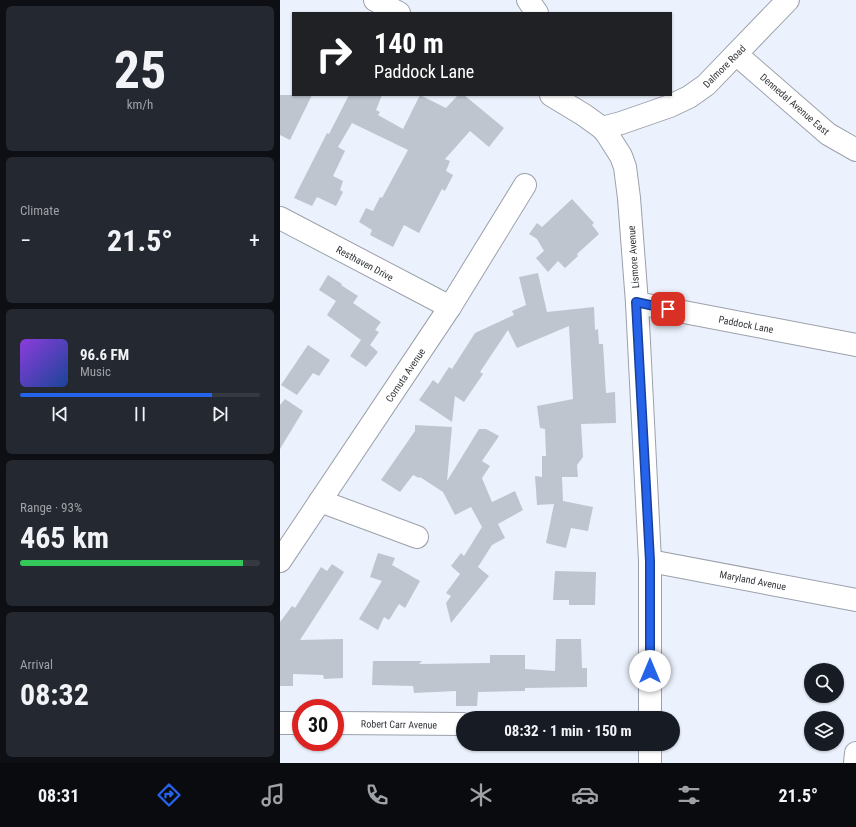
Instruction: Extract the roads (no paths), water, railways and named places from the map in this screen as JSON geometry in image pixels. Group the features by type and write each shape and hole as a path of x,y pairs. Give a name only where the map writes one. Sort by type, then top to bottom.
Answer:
{"street":[{"path":"375,0 397,12"},
{"path":"528,0 536,12"},
{"name":"Dalmore Road","path":"602,128 670,106 689,97 706,85 788,0"},
{"name":"Dennedal Avenue East","path":"736,54 828,134 856,150"},
{"name":"Lismore Avenue","path":"553,96 602,128 621,156 625,167 629,198 636,302 650,561 650,711"},
{"name":"Cornuta Avenue","path":"280,561 450,307 525,185"},
{"name":"Resthaven Drive","path":"280,218 450,307"},
{"name":"Paddock Lane","path":"636,302 856,345"},
{"path":"320,501 417,537"},
{"name":"Maryland Avenue","path":"650,561 856,600"},
{"path":"280,723 292,723"},
{"name":"Robert Carr Avenue","path":"344,723 456,724"},
{"path":"650,751 650,763"},
{"path":"855,763 856,753"}]}
